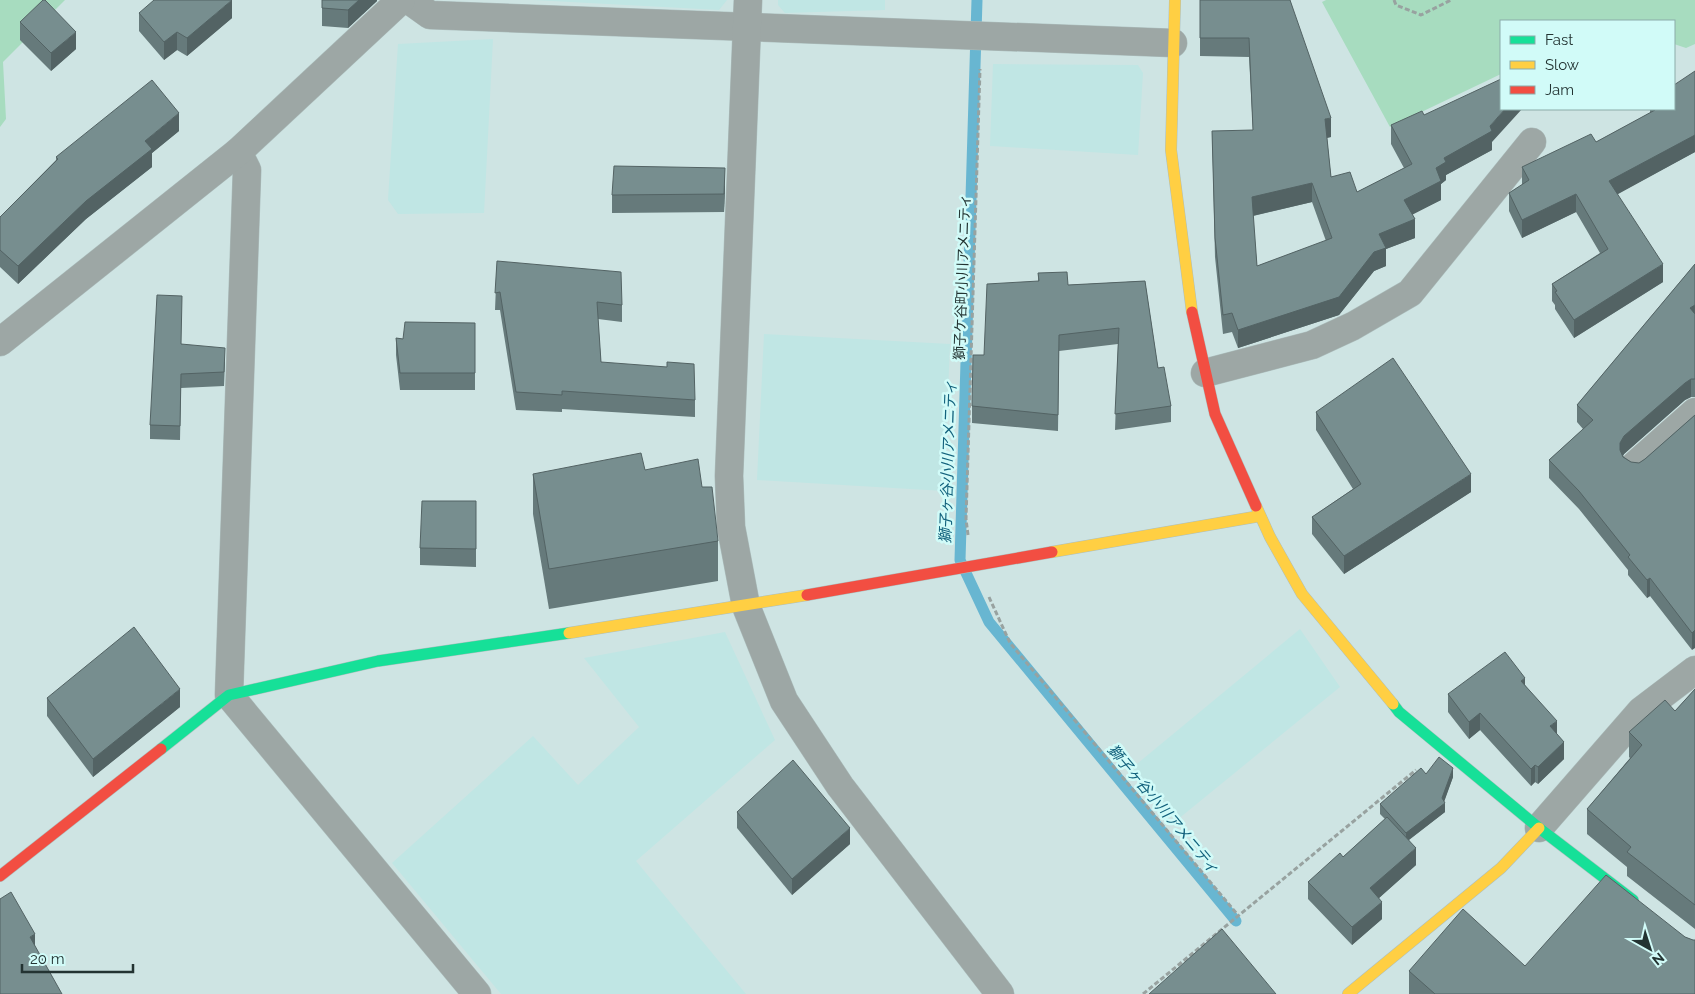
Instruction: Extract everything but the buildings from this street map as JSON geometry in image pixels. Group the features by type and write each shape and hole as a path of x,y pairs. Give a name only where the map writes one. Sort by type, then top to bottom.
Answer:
{"street":[{"path":"0,342 238,152 401,0"},
{"path":"409,0 430,15 748,13 981,35 1174,43"},
{"path":"1175,0 1171,150 1193,324 1215,414 1260,516 1302,594 1399,712 1539,828 1644,908"},
{"path":"748,13 729,476 732,527 746,606 773,678 794,716 840,786 1000,994"},
{"path":"1205,373 1312,345 1353,326 1410,292 1532,142"},
{"path":"238,152 246,170 229,695 477,994"},
{"path":"1635,466 1695,412"},
{"path":"0,876 229,695 378,661 746,606 1260,516"},
{"path":"1348,994 1500,868 1539,828 1641,711 1695,670"}],"path":[{"path":"1394,0 1396,4 1421,14 1451,0"},
{"name":"獅子ケ谷町小川アメニティ","path":"981,35 966,519 974,566 1010,643 1237,914"},
{"path":"1143,994 1237,914 1443,747"}],"shaded area":[{"path":"533,0 727,0 719,10"},
{"path":"778,0 885,0 885,10 785,13 778,5"},
{"path":"493,39 484,213 398,214 388,200 398,44"},
{"path":"993,64 1138,65 1143,73 1138,155 990,146"},
{"path":"764,334 950,344 944,491 757,480"},
{"path":"1300,629 1340,687 1177,820 1132,768"},
{"path":"725,632 775,740 636,861 746,994 501,994 392,863 533,736 578,785 639,727 584,658"}],"green space":[{"path":"0,0 65,0 3,62 6,119 0,127"},
{"path":"1326,0 1695,0 1695,44 1686,48 1675,44 1675,20 1500,20 1500,74 1390,127 1322,2"}],"waterway":[{"name":"獅子ヶ谷小川アメニティ","path":"977,0 960,560 989,622 1236,921"}],"traffic: fast":[{"path":"161,749 229,695 378,661 569,633"},
{"path":"1393,704 1399,712 1539,828 1633,900"}],"traffic: slow":[{"path":"1175,0 1171,150 1192,312"},
{"path":"1256,506 1270,537 1302,594 1393,704"},
{"path":"1052,552 1260,516"},
{"path":"569,633 807,595"},
{"path":"1348,994 1501,868 1539,828"}],"traffic: jam":[{"path":"1192,312 1215,414 1256,506"},
{"path":"807,595 1052,552"},
{"path":"0,876 161,749"}]}
